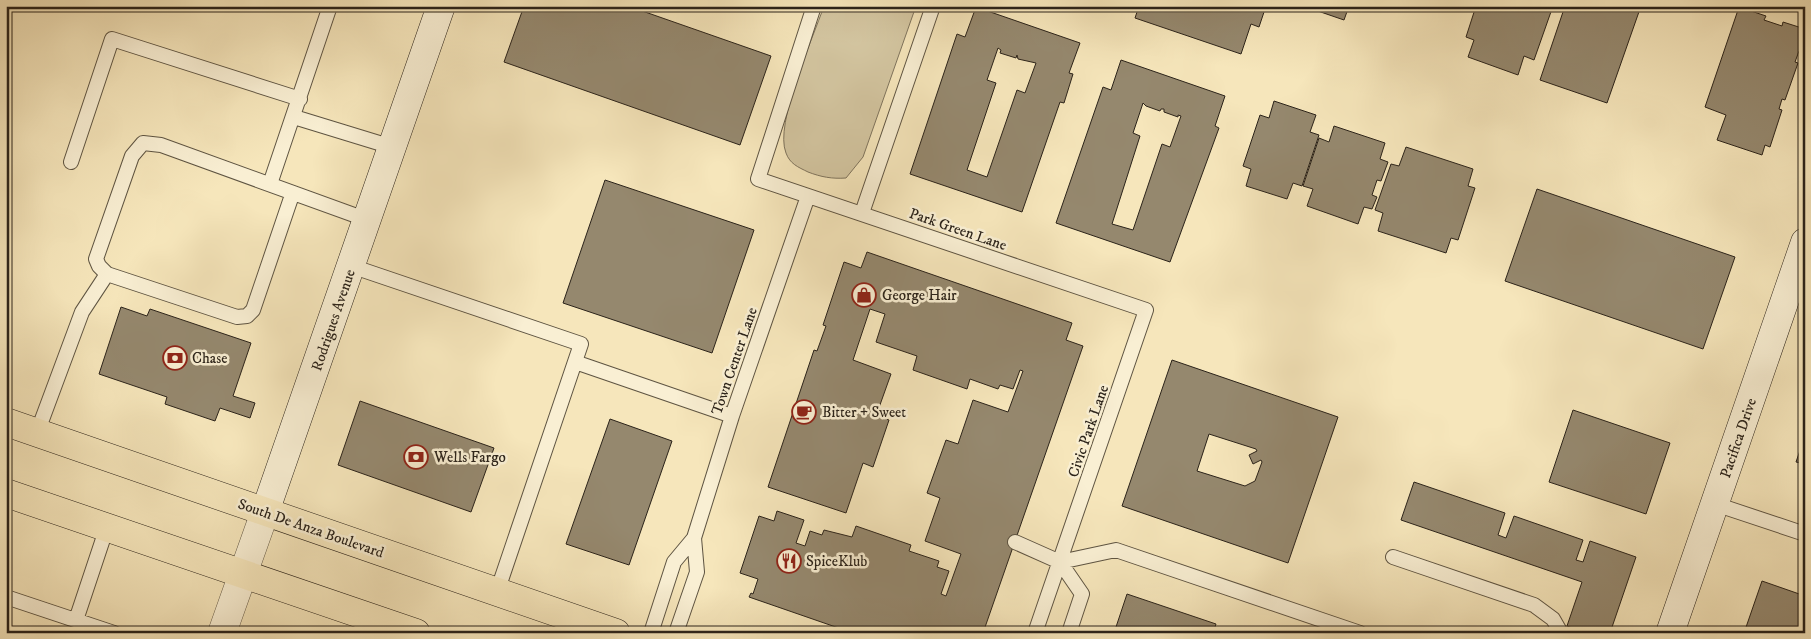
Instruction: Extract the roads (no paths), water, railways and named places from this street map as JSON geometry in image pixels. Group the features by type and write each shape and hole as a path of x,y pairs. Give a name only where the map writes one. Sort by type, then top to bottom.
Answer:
{"main road":[{"name":"South De Anza Boulevard","path":"6,422 616,633"},
{"path":"6,493 416,633"}],"street":[{"name":"Rodrigues Avenue","path":"222,633 368,220 441,6"},
{"name":"Pacifica Drive","path":"1670,633 1805,242"}],"lane":[{"path":"270,184 330,6"},
{"name":"Park Green Lane","path":"814,6 758,179 1146,310"},
{"path":"862,213 932,6"},
{"path":"70,162 112,39 300,99"},
{"path":"294,117 392,148"},
{"path":"292,195 253,310 247,316 237,317 107,274 99,266 96,259 132,156 143,143 161,146 270,184 292,195 368,220"},
{"name":"Town Center Lane","path":"676,633 697,572 694,538 732,416 808,196"},
{"path":"351,266 581,344 497,592"},
{"path":"38,433 82,312 107,274"},
{"name":"Civic Park Lane","path":"1035,633 1146,310"},
{"path":"575,362 732,416"},
{"path":"1715,504 1805,534"},
{"path":"76,620 107,527"},
{"name":"Town Center Lane","path":"651,633 674,562 694,538"},
{"path":"1016,542 1060,562 1082,594 1069,633"},
{"path":"1060,562 1116,550 1360,633"},
{"path":"1393,557 1534,605 1553,619 1561,633"},
{"path":"6,597 114,633"}],"place":[{"name":"George Hair","path":"864,295"},
{"name":"Chase","path":"175,358"},
{"name":"Bitter + Sweet","path":"804,412"},
{"name":"Wells Fargo","path":"416,457"},
{"name":"SpiceKlub","path":"789,561"}]}
